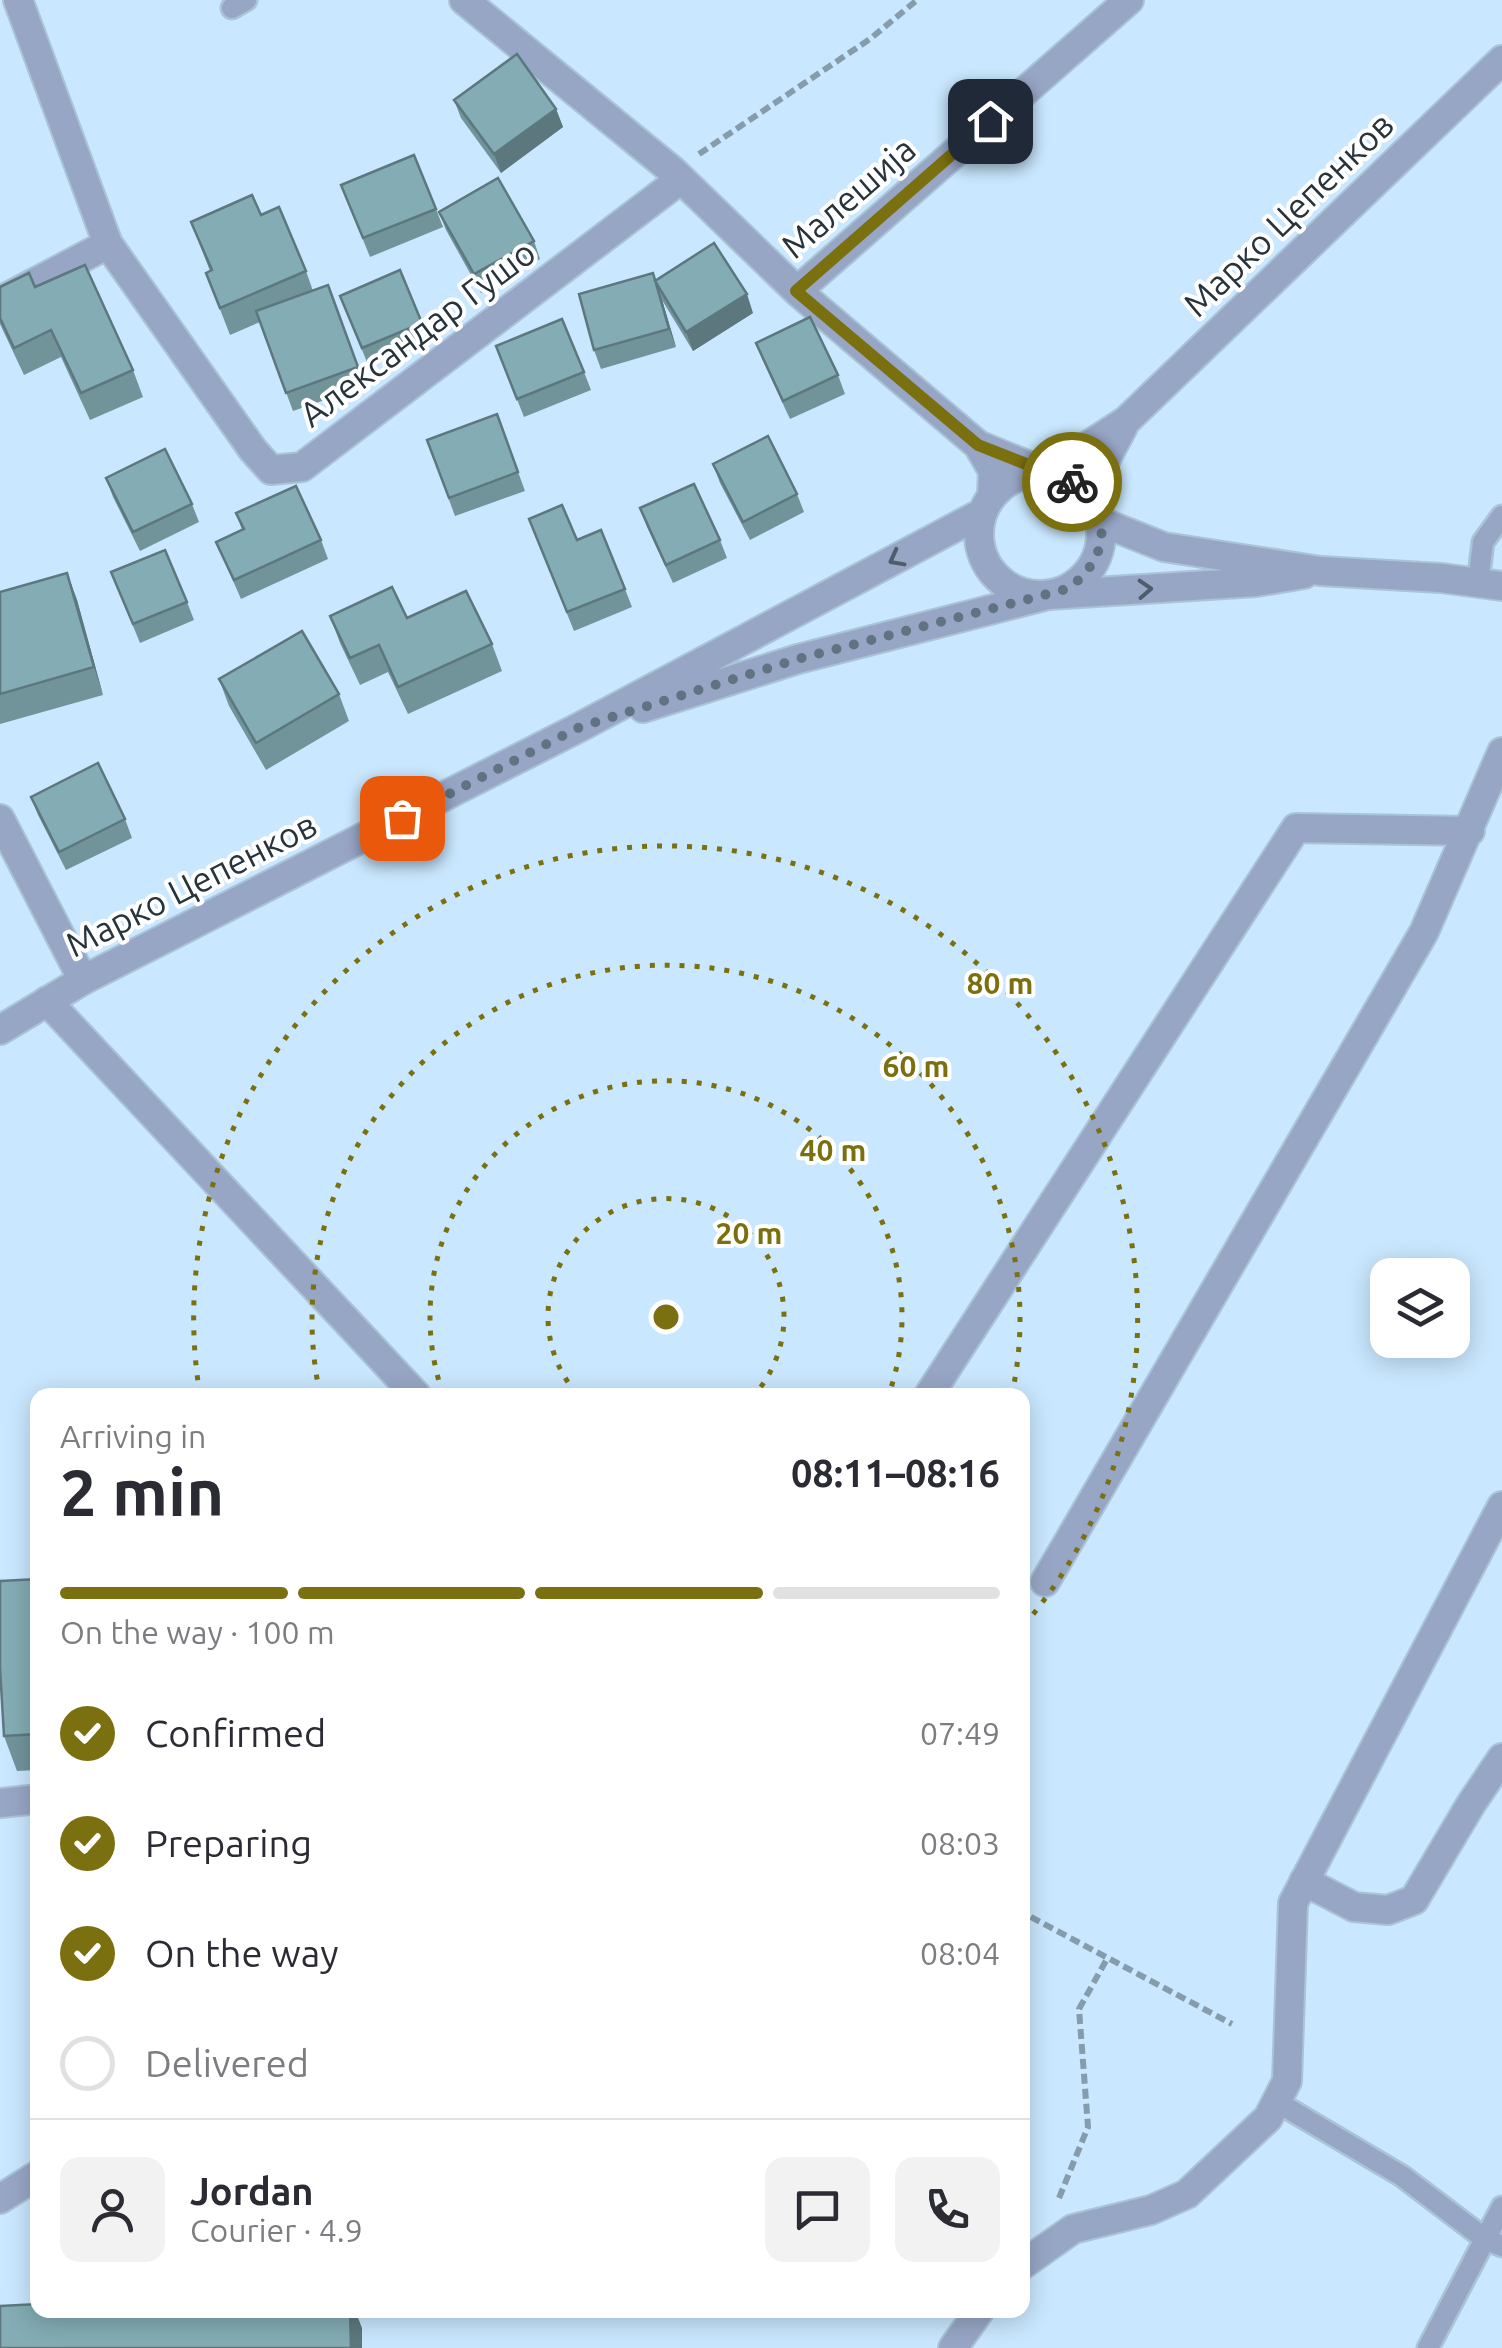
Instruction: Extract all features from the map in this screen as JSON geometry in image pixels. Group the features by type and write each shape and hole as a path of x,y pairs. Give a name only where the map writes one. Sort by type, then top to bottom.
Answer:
{"street":[{"path":"0,301 108,244 18,0"},
{"path":"464,0 677,176 796,291 978,445 1065,478 1081,489 1097,513 1164,547 1320,571 1490,585"},
{"name":"Малешија","path":"796,291 1129,0"},
{"name":"Марко Цепенков","path":"1126,421 1502,60"},
{"name":"Александар Гушо","path":"108,244 253,450 272,470 302,467 677,176"},
{"path":"580,727 987,504 1007,482 1026,474 1046,473 1126,421"},
{"path":"580,727 798,659 1067,589 1083,578 1095,562 1101,542 1097,513 1102,466 1126,421"},
{"path":"978,445 994,471 978,534 982,554 992,572 1017,590 1048,595 1256,582 1320,571"},
{"name":"Марко Цепенков","path":"0,1030 82,980 580,727"},
{"path":"1045,1582 1424,932 1502,752"},
{"path":"0,819 82,980"},
{"path":"934,1388 1296,828 1470,831"},
{"path":"47,1002 409,1388"},
{"path":"1030,2259 1073,2229 1151,2210 1187,2194 1268,2118 1287,2082 1293,1903 1502,1506"},
{"path":"1304,1882 1354,1907 1388,1910 1414,1900 1502,1758"},
{"path":"0,1803 30,1800"},
{"path":"0,2199 30,2181"},
{"path":"953,2348 974,2318"}],"lane":[{"path":"1490,585 1483,542 1502,516"},
{"path":"1276,2102 1402,2176 1494,2242"},
{"path":"1428,2348 1494,2242 1502,2207"}],"path":[{"path":"677,176 870,39 917,0"},
{"path":"1030,1917 1232,2024"},
{"path":"1054,2209 1088,2127 1079,2009 1108,1958"}],"building":[{"path":"517,54 556,109 494,154 454,100"},
{"path":"414,155 436,209 363,238 341,185"},
{"path":"498,178 534,241 474,274 439,212"},
{"path":"252,195 261,215 279,207 306,271 220,308 206,273 212,270 191,222"},
{"path":"714,243 747,294 686,332 655,281"},
{"path":"85,265 133,370 81,393 51,330 14,348 0,318 0,287 29,273 35,287"},
{"path":"400,270 422,323 362,348 340,296"},
{"path":"653,273 669,329 594,350 579,294"},
{"path":"328,285 358,367 286,393 256,311"},
{"path":"810,317 838,375 783,401 756,343"},
{"path":"562,319 584,372 517,399 496,346"},
{"path":"497,414 518,472 449,498 427,440"},
{"path":"768,436 797,494 743,522 713,464"},
{"path":"165,449 192,504 133,532 106,478"},
{"path":"694,484 720,540 666,565 640,508"},
{"path":"296,486 321,540 234,580 216,542 244,529 236,513"},
{"path":"562,505 577,540 601,530 625,589 567,612 529,519"},
{"path":"165,550 187,602 133,624 111,572"},
{"path":"67,573 94,667 0,694 0,592"},
{"path":"392,587 407,618 466,591 492,644 398,687 379,645 350,658 330,616"},
{"path":"302,631 339,694 256,743 219,679"},
{"path":"98,763 125,819 59,852 31,797"},
{"path":"30,1579 30,1734 4,1736 0,1581"},
{"path":"30,2304 30,2318 350,2318 351,2348 0,2348 0,2306"}],"way so far":[{"path":"402,818 580,727 798,659 1067,589 1083,578 1095,562 1101,542 1094,504 1072,482"}],"route":[{"path":"990,121 796,291 978,445 1072,482"}]}
